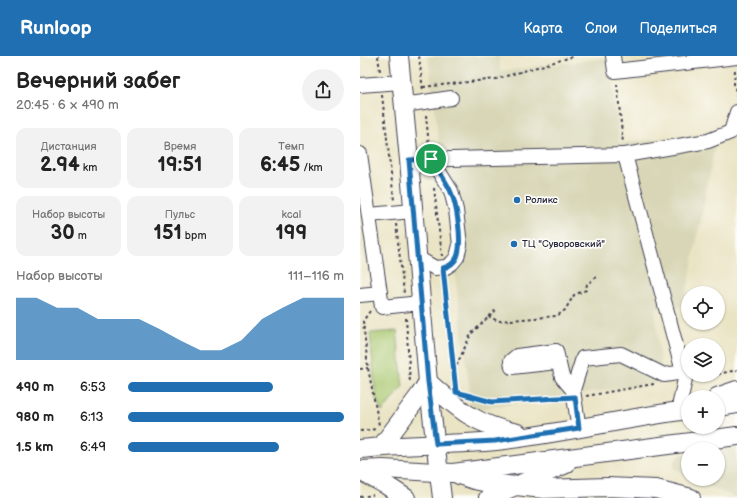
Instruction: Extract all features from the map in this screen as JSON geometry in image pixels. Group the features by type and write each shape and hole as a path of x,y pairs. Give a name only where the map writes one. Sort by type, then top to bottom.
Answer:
{"main road":[{"path":"399,56 416,257 413,304 428,382 436,444 446,472 442,498"},
{"path":"428,382 457,408 476,421 503,431 533,436"},
{"path":"381,447 420,396 428,382"},
{"path":"725,394 737,390"},
{"path":"725,406 737,404"},
{"path":"360,449 495,441 681,411"},
{"path":"360,471 384,469 446,472 737,436"},
{"path":"488,498 587,455"},
{"path":"360,471 406,498"},
{"path":"446,472 474,480 544,489 582,493 607,487 656,489 690,498"}],"lane":[{"path":"613,56 615,71 660,61 737,58"},
{"path":"360,85 402,82"},
{"path":"404,105 451,98"},
{"path":"409,160 624,155 708,141 731,132 737,112"},
{"path":"360,154 367,224 382,307 413,304"},
{"path":"624,155 681,365"},
{"path":"416,257 429,263 435,268 443,268 452,263 457,257 460,245 456,210 451,191 431,159"},
{"path":"367,224 395,213 413,211"},
{"path":"360,295 380,293"},
{"path":"579,428 574,394 583,358 621,354 664,375 681,376"},
{"path":"557,362 562,377 574,394"}],"path":[{"path":"378,56 395,213 413,304 410,389"},
{"path":"419,56 431,159"},
{"path":"423,87 496,79 575,56"},
{"path":"737,58 734,84 737,96"},
{"path":"615,71 624,155"},
{"path":"434,182 456,392"},
{"path":"488,316 498,321 557,316 565,310 574,295 586,290 587,284 598,276"},
{"path":"380,293 363,321 368,368 380,428"},
{"path":"453,372 471,334 488,316 496,310"},
{"path":"360,369 368,368"},
{"path":"725,373 737,370"},
{"path":"463,394 492,402 574,394 661,383"},
{"path":"360,430 380,428 385,423"}],"shaded area":[{"path":"428,56 499,56 500,71 609,58 619,143 704,134 715,145 688,286 681,286 681,306 655,309 662,382 472,410"},
{"path":"737,446 737,498 708,486 725,486 725,448"},
{"path":"681,455 681,472 673,467 675,460"}],"green space":[{"path":"397,331 403,386 382,412 376,399 370,333"}],"place":[{"name":"Роликс","path":"517,200"},
{"name":"ТЦ \"Суворовский\"","path":"514,244"}],"route":[{"path":"431,159 451,191 456,210 460,245 457,257 452,263 443,268 456,392 492,402 575,397 579,428 495,441 436,444 428,382 416,257 409,160 431,159"}]}
